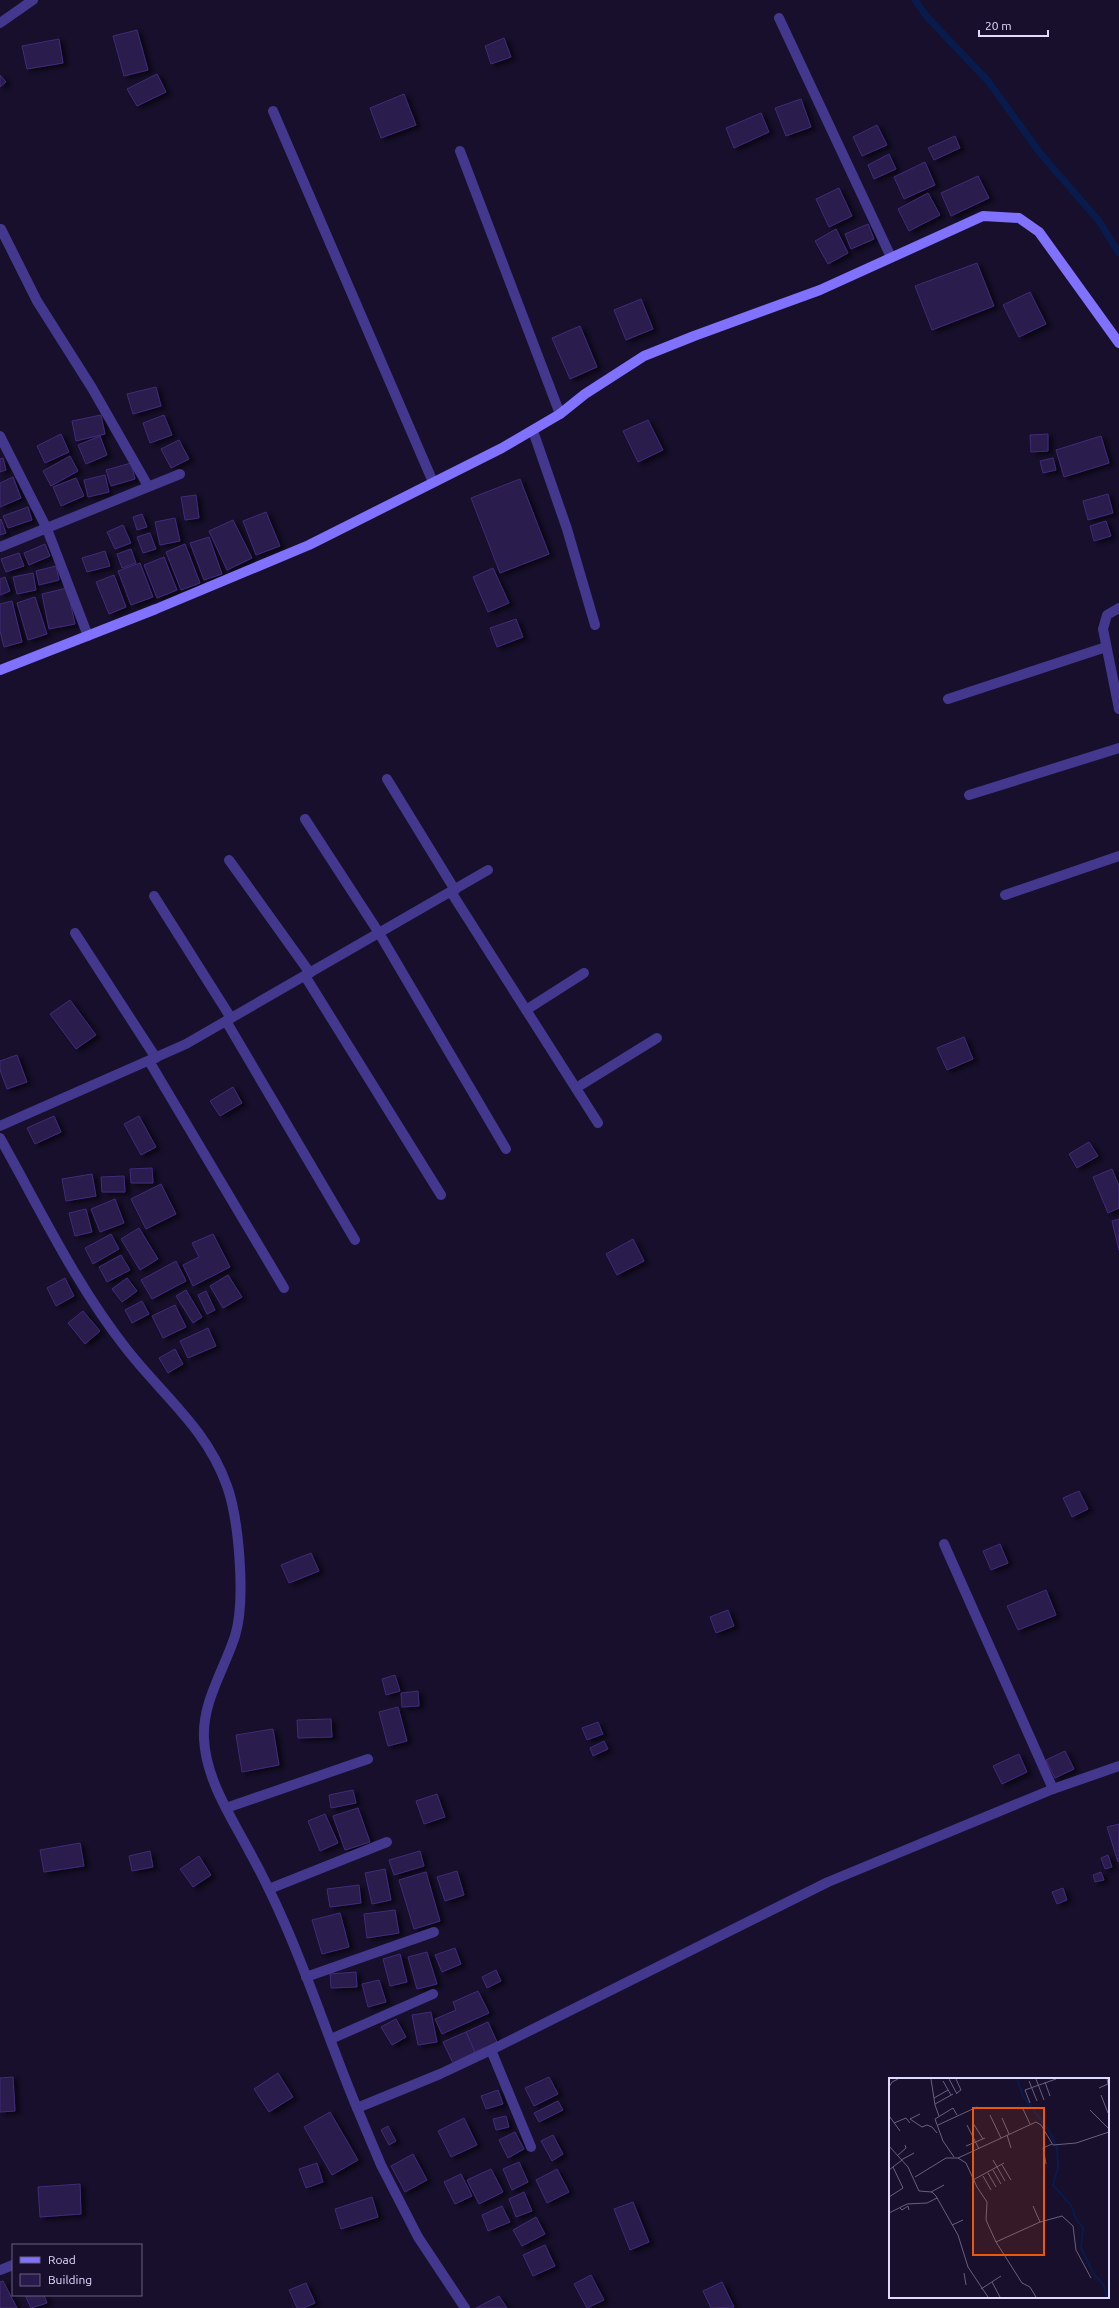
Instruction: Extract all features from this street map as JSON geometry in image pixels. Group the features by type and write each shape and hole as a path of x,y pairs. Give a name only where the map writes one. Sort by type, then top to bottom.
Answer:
{"street":[{"path":"0,23 33,0"},
{"path":"779,18 891,257"},
{"path":"272,111 433,482"},
{"path":"460,151 560,414"},
{"path":"0,670 268,564 390,505 502,448 560,414 585,394 644,356 820,290 983,216 1019,218 1039,232 1084,291 1119,342"},
{"path":"2,229 37,301 92,388 148,486"},
{"path":"532,431 567,529 595,625"},
{"path":"0,436 47,529 88,636"},
{"path":"0,547 180,474"},
{"path":"1119,608 1107,615 1103,629 1119,708"},
{"path":"948,699 1106,646"},
{"path":"969,795 1119,748"},
{"path":"387,779 453,891 598,1123"},
{"path":"305,819 379,933 506,1148"},
{"path":"1005,895 1119,856"},
{"path":"229,860 307,974 441,1195"},
{"path":"0,1126 186,1044 488,870"},
{"path":"154,896 229,1019 355,1240"},
{"path":"75,933 152,1059 284,1288"},
{"path":"526,1010 584,973"},
{"path":"576,1088 657,1038"},
{"path":"0,1138 54,1238 86,1292 126,1349 196,1428 210,1451 228,1488 239,1562 239,1612 232,1644 210,1697 204,1738 207,1761 226,1808 269,1889 381,2165 418,2237 465,2308"},
{"path":"944,1544 1052,1789"},
{"path":"226,1808 368,1759"},
{"path":"357,2108 433,2077 491,2050 828,1882 1052,1789 1119,1766"},
{"path":"269,1889 388,1842"},
{"path":"306,1977 434,1932"},
{"path":"331,2039 433,1994"},
{"path":"491,2050 531,2147"},
{"path":"0,2270 12,2265"}],"building":[{"path":"137,30 148,70 124,76 113,36"},
{"path":"504,38 511,57 491,64 485,46"},
{"path":"59,39 63,63 27,69 22,46"},
{"path":"157,74 166,92 137,106 127,89"},
{"path":"0,75 6,82 0,87"},
{"path":"404,94 416,125 381,138 370,108"},
{"path":"801,99 811,127 786,136 775,108"},
{"path":"761,113 769,132 734,148 726,128"},
{"path":"877,125 887,145 862,156 853,137"},
{"path":"955,136 960,148 934,160 928,148"},
{"path":"889,154 896,169 874,179 868,165"},
{"path":"925,162 935,185 904,199 894,177"},
{"path":"978,176 989,198 951,216 941,193"},
{"path":"839,188 852,216 829,227 816,199"},
{"path":"928,193 940,215 909,231 898,209"},
{"path":"868,224 874,239 851,249 845,234"},
{"path":"836,229 848,253 828,264 815,241"},
{"path":"977,263 994,306 932,330 915,286"},
{"path":"1030,292 1046,324 1019,337 1003,305"},
{"path":"641,299 653,329 626,340 614,310"},
{"path":"580,326 597,367 570,379 552,338"},
{"path":"156,387 161,406 133,414 127,394"},
{"path":"101,415 105,434 76,441 72,421"},
{"path":"164,415 172,435 150,443 143,423"},
{"path":"648,420 663,450 638,462 623,431"},
{"path":"61,434 69,452 45,463 37,446"},
{"path":"1048,434 1048,451 1031,452 1030,435"},
{"path":"100,436 107,455 86,464 78,445"},
{"path":"1101,436 1109,463 1064,477 1056,450"},
{"path":"179,440 189,459 171,468 161,449"},
{"path":"70,456 78,471 51,486 43,471"},
{"path":"3,458 6,470 0,472 0,459"},
{"path":"1053,458 1056,470 1043,473 1040,461"},
{"path":"131,463 135,479 111,486 106,470"},
{"path":"105,475 109,492 88,497 84,480"},
{"path":"13,477 21,498 0,507 0,483"},
{"path":"76,478 84,496 61,506 53,487"},
{"path":"520,479 549,554 500,573 471,498"},
{"path":"1108,494 1113,513 1088,520 1083,501"},
{"path":"196,495 199,518 185,520 181,497"},
{"path":"28,507 32,520 8,528 3,516"},
{"path":"266,512 280,546 256,555 243,521"},
{"path":"142,514 147,527 137,530 133,517"},
{"path":"175,518 180,541 160,545 155,522"},
{"path":"1,519 6,533 0,535 0,520"},
{"path":"233,520 252,558 227,570 209,531"},
{"path":"1106,521 1111,536 1094,541 1090,526"},
{"path":"123,525 131,543 115,549 107,532"},
{"path":"150,533 156,549 143,553 137,537"},
{"path":"209,537 222,574 204,580 190,543"},
{"path":"45,544 50,556 29,565 24,553"},
{"path":"185,544 200,583 181,590 166,552"},
{"path":"131,549 136,563 122,568 117,554"},
{"path":"105,551 110,566 87,572 82,558"},
{"path":"19,553 24,566 6,572 1,559"},
{"path":"164,557 177,590 157,598 144,565"},
{"path":"140,563 153,597 131,605 118,571"},
{"path":"56,566 59,580 39,585 36,571"},
{"path":"493,568 509,603 488,612 473,577"},
{"path":"33,573 36,590 17,594 13,577"},
{"path":"114,575 126,607 109,614 96,582"},
{"path":"5,577 10,591 0,595 0,579"},
{"path":"67,588 75,624 49,629 42,594"},
{"path":"35,597 47,634 28,640 17,603"},
{"path":"12,601 22,642 4,647 0,631 0,604"},
{"path":"516,619 523,637 497,647 490,628"},
{"path":"70,1000 96,1035 76,1049 50,1014"},
{"path":"964,1037 973,1059 947,1070 937,1048"},
{"path":"17,1055 27,1082 7,1089 0,1070 0,1061"},
{"path":"233,1087 242,1103 220,1116 210,1101"},
{"path":"54,1116 61,1132 35,1144 27,1128"},
{"path":"139,1116 156,1147 141,1155 124,1124"},
{"path":"1089,1142 1098,1156 1077,1168 1069,1154"},
{"path":"152,1168 153,1183 131,1183 130,1169"},
{"path":"1112,1169 1119,1186 1119,1208 1108,1213 1093,1177"},
{"path":"92,1174 96,1196 66,1201 62,1179"},
{"path":"124,1176 125,1192 102,1192 101,1177"},
{"path":"161,1184 176,1214 146,1229 131,1199"},
{"path":"115,1199 124,1223 100,1232 91,1209"},
{"path":"86,1209 92,1232 75,1236 69,1213"},
{"path":"1119,1219 1119,1250 1112,1221"},
{"path":"139,1228 158,1259 140,1270 121,1239"},
{"path":"111,1234 119,1249 93,1264 85,1248"},
{"path":"213,1234 230,1267 193,1286 183,1265 199,1257 192,1243"},
{"path":"633,1239 644,1261 617,1275 606,1254"},
{"path":"121,1255 130,1270 107,1282 99,1267"},
{"path":"176,1261 186,1281 152,1299 141,1280"},
{"path":"228,1275 242,1297 223,1308 210,1286"},
{"path":"65,1278 74,1296 56,1306 47,1288"},
{"path":"127,1278 137,1291 122,1302 112,1289"},
{"path":"186,1290 202,1317 193,1323 176,1296"},
{"path":"206,1291 215,1310 207,1314 198,1295"},
{"path":"142,1301 149,1314 132,1323 125,1310"},
{"path":"175,1305 186,1327 163,1338 152,1316"},
{"path":"83,1311 100,1331 85,1344 68,1323"},
{"path":"208,1328 216,1346 188,1358 180,1341"},
{"path":"175,1349 183,1364 168,1373 159,1358"},
{"path":"1079,1491 1088,1509 1072,1517 1063,1498"},
{"path":"1000,1544 1008,1563 991,1570 983,1551"},
{"path":"311,1553 319,1571 289,1583 281,1565"},
{"path":"1046,1590 1056,1615 1018,1630 1007,1606"},
{"path":"728,1610 734,1626 716,1633 710,1617"},
{"path":"395,1675 400,1691 386,1695 382,1679"},
{"path":"418,1691 419,1706 402,1707 401,1693"},
{"path":"398,1707 407,1741 388,1746 379,1712"},
{"path":"331,1719 332,1737 298,1738 297,1720"},
{"path":"598,1722 603,1734 587,1740 582,1728"},
{"path":"273,1729 279,1765 242,1772 236,1735"},
{"path":"604,1741 608,1749 593,1756 590,1748"},
{"path":"1065,1751 1074,1769 1055,1778 1046,1760"},
{"path":"1019,1754 1027,1772 1002,1784 993,1766"},
{"path":"353,1790 356,1803 331,1808 329,1795"},
{"path":"437,1794 445,1817 424,1824 416,1801"},
{"path":"358,1808 370,1842 345,1850 333,1816"},
{"path":"325,1814 338,1843 320,1851 308,1821"},
{"path":"1119,1824 1119,1861 1118,1862 1107,1827"},
{"path":"80,1843 84,1866 44,1872 40,1850"},
{"path":"150,1851 153,1867 132,1871 129,1856"},
{"path":"420,1851 424,1866 394,1875 389,1860"},
{"path":"1108,1855 1112,1867 1105,1869 1101,1858"},
{"path":"199,1856 211,1875 193,1887 180,1869"},
{"path":"385,1869 391,1900 372,1904 365,1873"},
{"path":"457,1871 464,1895 445,1901 437,1877"},
{"path":"426,1872 440,1921 414,1929 399,1880"},
{"path":"1101,1872 1104,1880 1095,1882 1093,1875"},
{"path":"359,1885 361,1903 330,1907 327,1889"},
{"path":"1063,1888 1067,1900 1057,1904 1052,1892"},
{"path":"395,1910 399,1933 367,1938 364,1914"},
{"path":"340,1913 349,1947 322,1954 312,1920"},
{"path":"455,1948 461,1964 442,1972 435,1955"},
{"path":"427,1952 437,1984 417,1989 408,1957"},
{"path":"400,1954 407,1982 390,1986 383,1959"},
{"path":"496,1970 501,1981 487,1988 482,1977"},
{"path":"356,1972 357,1987 331,1988 330,1974"},
{"path":"379,1980 386,2002 368,2007 362,1984"},
{"path":"478,1991 489,2013 442,2034 435,2019 456,2010 453,2002"},
{"path":"431,2012 437,2042 418,2045 412,2015"},
{"path":"396,2019 406,2037 392,2045 381,2027"},
{"path":"488,2022 497,2042 475,2052 466,2032"},
{"path":"466,2032 475,2052 453,2063 443,2042"},
{"path":"278,2073 293,2097 269,2112 254,2089"},
{"path":"13,2077 15,2111 0,2112 0,2078"},
{"path":"549,2077 558,2094 534,2106 525,2088"},
{"path":"498,2090 503,2104 486,2109 481,2096"},
{"path":"558,2101 563,2110 539,2122 534,2113"},
{"path":"330,2112 358,2160 332,2175 304,2127"},
{"path":"506,2116 509,2127 496,2130 493,2119"},
{"path":"464,2118 477,2145 451,2157 438,2131"},
{"path":"388,2126 396,2141 389,2145 381,2130"},
{"path":"515,2132 524,2149 508,2158 499,2140"},
{"path":"553,2135 563,2154 552,2161 541,2141"},
{"path":"413,2154 427,2180 405,2192 391,2166"},
{"path":"519,2162 528,2182 512,2190 503,2169"},
{"path":"317,2163 323,2182 306,2188 299,2169"},
{"path":"491,2169 503,2192 479,2204 467,2180"},
{"path":"557,2169 569,2192 547,2203 536,2180"},
{"path":"461,2174 472,2196 455,2204 444,2182"},
{"path":"80,2184 81,2214 40,2217 38,2187"},
{"path":"524,2192 532,2211 516,2217 509,2199"},
{"path":"372,2197 378,2217 341,2229 335,2209"},
{"path":"633,2202 649,2242 630,2250 614,2209"},
{"path":"502,2206 510,2222 488,2231 482,2215"},
{"path":"536,2217 545,2234 522,2246 513,2230"},
{"path":"545,2245 555,2266 533,2276 523,2255"},
{"path":"591,2275 604,2300 587,2308 574,2284"},
{"path":"3,2281 17,2308 0,2308 0,2282"},
{"path":"722,2282 734,2307 711,2308 703,2291"},
{"path":"306,2283 315,2303 304,2308 297,2308 289,2290"},
{"path":"25,2296 44,2296 47,2303 31,2308"},
{"path":"499,2296 507,2308 476,2308"}],"waterway":[{"path":"915,0 927,17 988,81 1040,153 1099,221 1119,253"}]}
